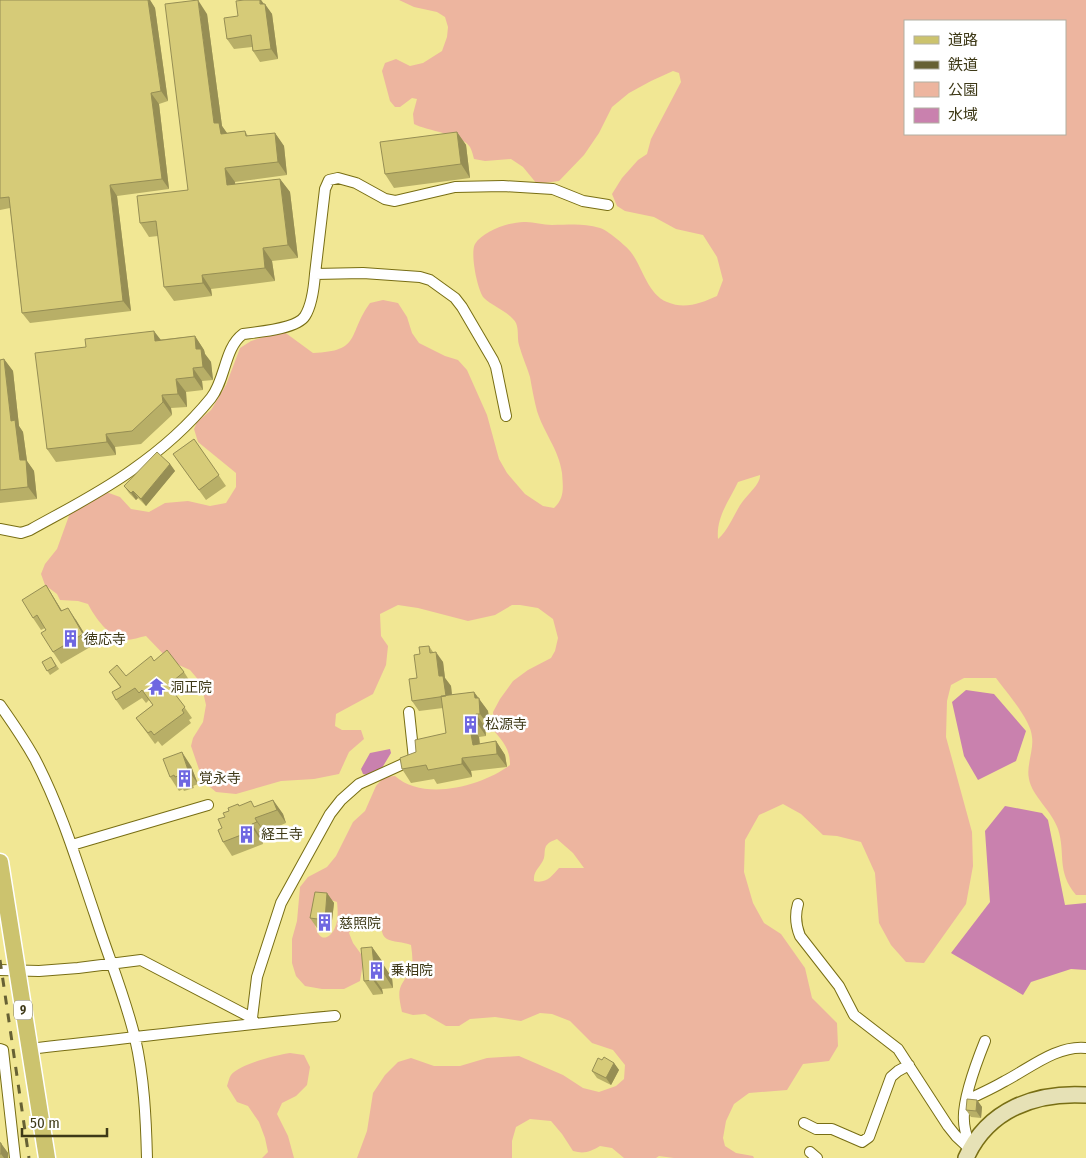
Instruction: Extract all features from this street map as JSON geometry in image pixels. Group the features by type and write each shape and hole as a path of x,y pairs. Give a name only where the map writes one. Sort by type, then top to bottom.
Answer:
{"main road":[{"name":"9","path":"0,862 47,1158"}],"street":[{"path":"0,529 21,533 30,530 132,471 156,451 211,398 221,381 233,344 239,337 243,334 293,325 305,316 308,310 315,274 327,182 333,179 344,179 390,201 455,187 503,186 553,190 608,206"},
{"path":"315,274 390,274 425,279 442,288 455,298 462,307 493,360 506,416"},
{"path":"0,705 34,758 72,845 110,963 125,1002 141,1070 147,1132 147,1158"},
{"path":"253,1020 257,977 281,903 330,814 341,800 359,784 414,759 409,712"},
{"path":"72,845 208,806"},
{"path":"798,904 796,915 800,936 839,986 851,1011 857,1018 896,1046 948,1126 968,1153"},
{"path":"0,970 78,968 141,960 253,1020"},
{"path":"29,1049 135,1038 253,1020 335,1016"},
{"path":"968,1153 964,1121 967,1100 979,1055 985,1041"},
{"path":"967,1100 1048,1057 1070,1048 1086,1048"},
{"path":"0,1050 3,1050 15,1158"},
{"path":"804,1123 816,1129 832,1129 862,1142 869,1137 892,1077 909,1065"},
{"path":"968,1153 992,1122 1018,1106 1042,1097 1086,1096"}],"green space":[{"path":"399,0 1086,0 1086,895 1076,895 1066,878 1058,829 1034,791 1029,779 1031,730 1018,707 996,678 964,678 951,685 947,701 946,737 972,832 973,866 966,904 924,963 906,962 891,945 879,923 875,873 861,842 837,836 823,835 801,814 783,804 759,815 745,840 744,872 753,903 764,923 781,934 805,968 812,998 837,1023 838,1046 829,1061 803,1064 787,1090 749,1093 734,1104 726,1121 723,1138 725,1146 736,1153 753,1156 754,1158 674,1158 659,1156 656,1158 624,1158 612,1148 600,1146 587,1152 577,1152 573,1151 551,1121 530,1119 516,1127 512,1141 512,1158 357,1158 367,1131 373,1093 385,1075 398,1062 411,1058 434,1066 460,1066 487,1058 519,1056 563,1075 583,1088 599,1092 616,1086 624,1079 625,1065 613,1050 592,1043 570,1021 552,1014 540,1013 521,1021 495,1017 470,1019 459,1026 446,1026 425,1014 413,1015 402,1012 399,993 404,980 413,969 411,945 387,939 377,920 373,918 364,919 355,925 349,933 361,954 363,963 360,981 344,989 322,989 305,986 296,976 292,963 292,939 297,921 300,887 308,877 327,867 336,856 353,822 365,811 376,786 384,777 395,776 407,784 421,788 453,788 469,785 484,779 510,765 506,746 494,731 493,712 513,681 528,670 551,658 558,638 553,619 538,608 520,605 512,605 495,615 468,621 418,608 398,605 380,614 381,636 388,646 386,665 373,694 336,714 335,726 342,730 361,730 364,739 349,752 339,774 314,779 281,781 236,794 216,792 203,781 191,746 193,738 203,722 206,705 201,683 190,670 170,661 146,636 126,640 114,636 98,620 88,604 78,601 60,600 57,594 45,585 41,574 45,564 57,549 70,513 106,492 120,497 131,509 149,512 165,503 188,501 210,506 226,503 236,487 236,473 198,442 194,429 197,422 211,410 226,385 240,348 251,341 283,331 313,353 339,349 347,345 370,303 383,300 398,303 407,317 412,333 419,343 445,356 458,360 467,370 487,415 499,459 507,473 525,494 543,506 554,508 560,500 562,492 562,473 555,449 537,411 530,377 519,345 516,323 514,319 484,298 481,294 475,271 473,255 475,244 484,235 498,228 520,222 594,226 616,238 630,251 654,293 667,302 687,305 699,303 717,296 723,280 717,257 703,235 676,229 654,217 625,211 617,206 612,194 622,178 638,160 647,154 651,139 681,82 679,73 673,71 629,93 612,107 599,133 584,155 559,181 537,184 523,167 511,159 485,161 474,159 470,147 460,139 414,124 413,114 417,99 412,98 400,107 395,107 390,101 382,71 385,63 396,59 410,66 423,63 442,51 448,27 445,17 437,12 414,7","holes":["760,475 756,485 718,539 721,516 738,482","557,839 573,853 584,868 559,868 545,880 534,881 536,871 543,861 546,846","331,900 337,902 337,923 334,931 323,938 318,933 314,917"]},
{"path":"290,1053 304,1055 310,1067 307,1085 296,1096 282,1103 277,1114 288,1136 294,1158 262,1158 268,1152 259,1122 248,1106 237,1102 227,1086 231,1075 242,1067"}],"water":[{"path":"966,690 994,694 1026,731 1016,761 978,780 964,756 952,702"},
{"path":"390,749 391,753 382,768 367,775 363,774 361,769 370,753"},
{"path":"1005,806 1042,813 1048,820 1065,905 1086,903 1086,970 1071,969 1031,982 1023,995 951,953 990,902 985,831"}],"building":[{"path":"0,0 148,0 161,91 151,93 162,179 110,185 123,301 22,313 9,197 0,198"},
{"path":"198,0 214,123 219,123 221,134 245,131 246,136 275,133 278,162 225,168 227,185 280,179 288,245 263,248 265,268 202,275 203,283 164,287 156,221 140,223 137,196 188,190 165,4"},
{"path":"260,0 260,4 265,4 271,49 253,51 251,35 227,39 224,18 238,16 236,1"},
{"path":"457,132 461,164 385,174 380,142"},
{"path":"154,331 155,341 195,336 196,349 201,349 203,367 193,368 194,377 176,379 178,394 162,395 163,402 132,431 106,434 107,442 47,449 35,353 86,347 85,339"},
{"path":"4,359 11,421 15,420 20,460 26,460 28,487 0,490 0,360"},
{"path":"194,439 219,475 199,490 173,454"},
{"path":"157,452 170,464 141,499 124,486"},
{"path":"46,585 61,611 68,608 83,634 53,652 41,633 46,630 37,615 33,618 22,600"},
{"path":"429,646 430,653 436,652 439,676 443,676 446,696 412,701 409,679 417,678 414,655 420,654 419,647"},
{"path":"167,650 184,672 168,685 185,707 182,710 184,713 154,735 151,731 148,733 136,718 153,705 142,690 139,693 135,688 116,700 112,692 121,687 109,672 117,665 126,676 151,656 154,661"},
{"path":"51,657 56,666 47,671 42,662"},
{"path":"474,692 475,698 479,698 480,714 476,714 477,723 469,723 473,745 496,741 497,754 462,758 462,764 428,770 426,765 402,769 400,758 416,752 415,740 446,733 441,696"},
{"path":"182,752 188,770 183,772 184,774 170,777 163,759"},
{"path":"273,800 277,810 255,818 257,822 252,824 254,830 223,842 218,830 222,828 218,819 225,817 223,813 229,811 228,808 251,801 254,807"},
{"path":"315,892 327,893 325,920 310,918"},
{"path":"372,947 374,965 383,964 384,974 372,975 373,980 364,981 361,948"},
{"path":"604,1057 614,1063 606,1078 592,1071 598,1058 602,1060"},
{"path":"967,1099 977,1100 976,1111 966,1110"}],"railway":[{"path":"0,960 29,1158"}],"place":[{"name":"徳応寺","path":"70,639"},
{"name":"洞正院","path":"156,687"},
{"name":"松源寺","path":"471,724"},
{"name":"覚永寺","path":"185,778"},
{"name":"経王寺","path":"247,834"},
{"name":"慈照院","path":"325,923"},
{"name":"乗相院","path":"377,970"}]}
